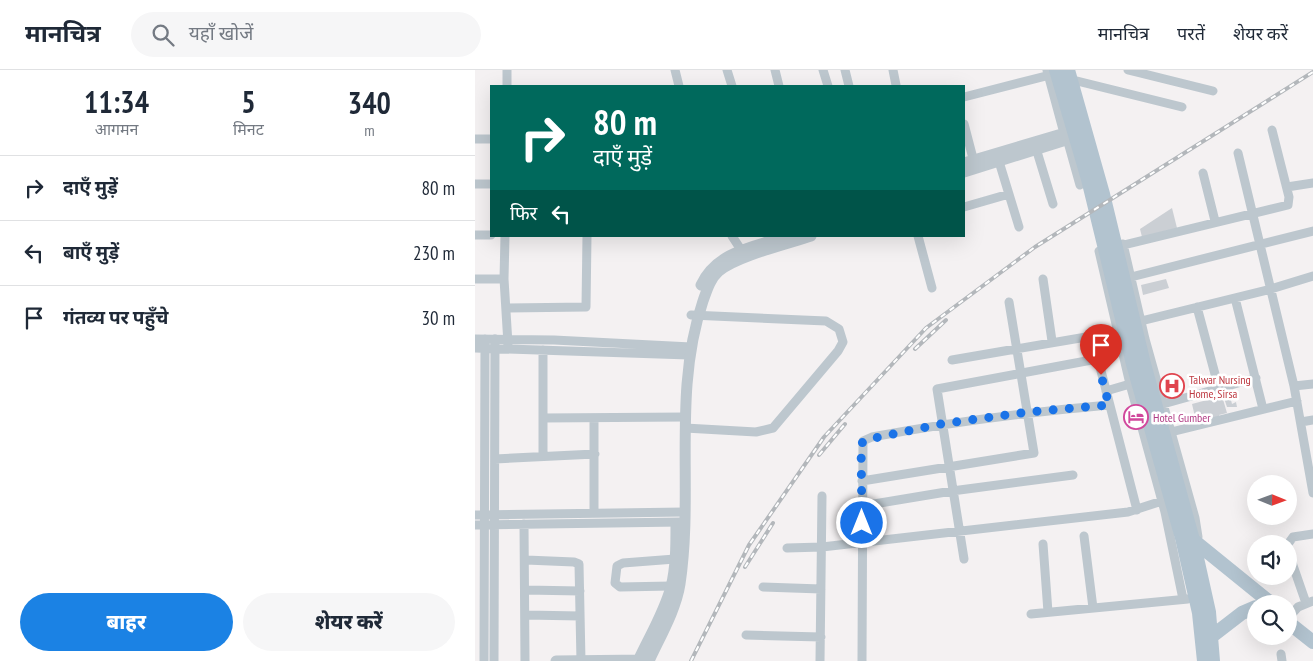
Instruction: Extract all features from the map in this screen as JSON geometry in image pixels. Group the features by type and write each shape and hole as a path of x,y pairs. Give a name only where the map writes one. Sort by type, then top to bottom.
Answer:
{"main road":[{"path":"1068,70 1103,194 1144,364 1190,535 1195,598 1208,650"},
{"path":"1051,72 1088,179 1133,364 1190,535 1261,595"},
{"path":"1208,650 1242,613 1247,611"},
{"path":"1208,650 1247,621"},
{"path":"1297,623 1313,633"},
{"path":"1297,626 1313,642"}],"street":[{"path":"507,70 507,85"},
{"path":"675,70 679,85"},
{"path":"727,70 731,85"},
{"path":"775,70 779,85"},
{"path":"823,70 828,85"},
{"path":"845,70 849,85"},
{"path":"893,70 896,85"},
{"path":"1128,70 1213,91"},
{"path":"965,97 1051,72 1080,185"},
{"path":"965,130 971,164 1067,136 1089,132 1076,76 1182,107"},
{"path":"1031,614 1195,598 1162,501 1130,384 1099,252 1123,244 1215,221 1252,215 1288,205 1290,200 1272,130"},
{"path":"475,139 490,139"},
{"path":"1035,146 1053,204"},
{"path":"1238,153 1294,386 1310,460 1313,493"},
{"path":"998,157 1019,227"},
{"path":"1203,173 1215,221"},
{"path":"1287,187 1313,183"},
{"path":"475,184 490,184"},
{"path":"965,207 1009,194"},
{"path":"1131,276 1313,231"},
{"path":"475,235 490,235"},
{"path":"505,237 504,279 509,344"},
{"path":"506,308 586,308 587,237"},
{"path":"733,237 744,254"},
{"path":"744,254 785,237"},
{"path":"643,661 671,586 680,517 686,351 701,284 710,268 723,258 807,237"},
{"path":"918,237 932,288"},
{"path":"1123,244 1141,321 1195,518 1190,535"},
{"path":"1141,321 1271,289 1311,276 1313,287"},
{"path":"475,279 504,279"},
{"path":"1043,279 1052,341"},
{"path":"1235,298 1263,409"},
{"path":"862,481 1034,453 1009,302"},
{"path":"1197,307 1219,388"},
{"path":"543,418 683,421 756,432 773,428 838,351 843,342 842,334 835,326 820,320 695,315"},
{"path":"952,360 1052,341 1091,336 1137,510"},
{"path":"475,339 490,344"},
{"path":"475,348 490,344 509,344 686,351"},
{"path":"490,344 495,459 495,661"},
{"path":"484,661 480,479 490,344"},
{"path":"509,344 543,350 686,351"},
{"path":"543,350 543,456"},
{"path":"964,558 941,424 937,389 1097,359"},
{"path":"1163,404 1255,378"},
{"path":"1106,391 1130,384"},
{"path":"1294,386 1313,384"},
{"path":"1171,432 1297,401"},
{"path":"862,661 863,441 873,437 941,424 1028,412 1109,405"},
{"path":"594,513 595,418"},
{"path":"1301,422 1313,420"},
{"path":"495,459 595,454"},
{"path":"862,506 952,491 1073,475"},
{"path":"821,661 822,496"},
{"path":"787,548 822,547 862,540 959,531 1137,510 1162,501"},
{"path":"480,520 594,513 680,517"},
{"path":"495,520 524,524 680,517"},
{"path":"643,661 673,608 679,586 683,554 680,517"},
{"path":"524,524 526,560 525,661"},
{"path":"1297,536 1313,534"},
{"path":"1084,536 1093,608"},
{"path":"1043,544 1048,612"},
{"path":"671,586 620,587 615,583 615,572 617,566 623,562 675,559"},
{"path":"526,560 578,563 581,661"},
{"path":"1297,573 1309,602 1297,612"},
{"path":"763,587 821,589"},
{"path":"525,590 580,591"},
{"path":"526,615 580,616"},
{"path":"745,635 821,637"},
{"path":"556,661 643,661"}],"building":[{"path":"1172,208 1177,228 1142,237 1140,229"},
{"path":"1166,279 1169,288 1143,295 1141,285"},
{"path":"1176,378 1178,391 1165,393 1163,380"},
{"path":"1237,392 1239,398 1231,400 1232,404 1236,402 1237,407 1227,407 1223,395"},
{"path":"1222,396 1227,413 1219,415 1220,418 1201,423 1200,420 1196,421 1192,404"}],"railway":[{"path":"691,661 749,545 824,437 926,328 1035,247 1313,72"},
{"path":"915,349 946,320"},
{"path":"819,455 845,424"},
{"path":"745,567 773,523"}],"place":[{"name":"Talwar Nursing Home, Sirsa","path":"1172,386"},
{"name":"Hotel Gumber","path":"1136,417"}],"route":[{"path":"862,523 861,444 863,441 873,437 941,424 1028,412 1109,405 1101,375"}]}
